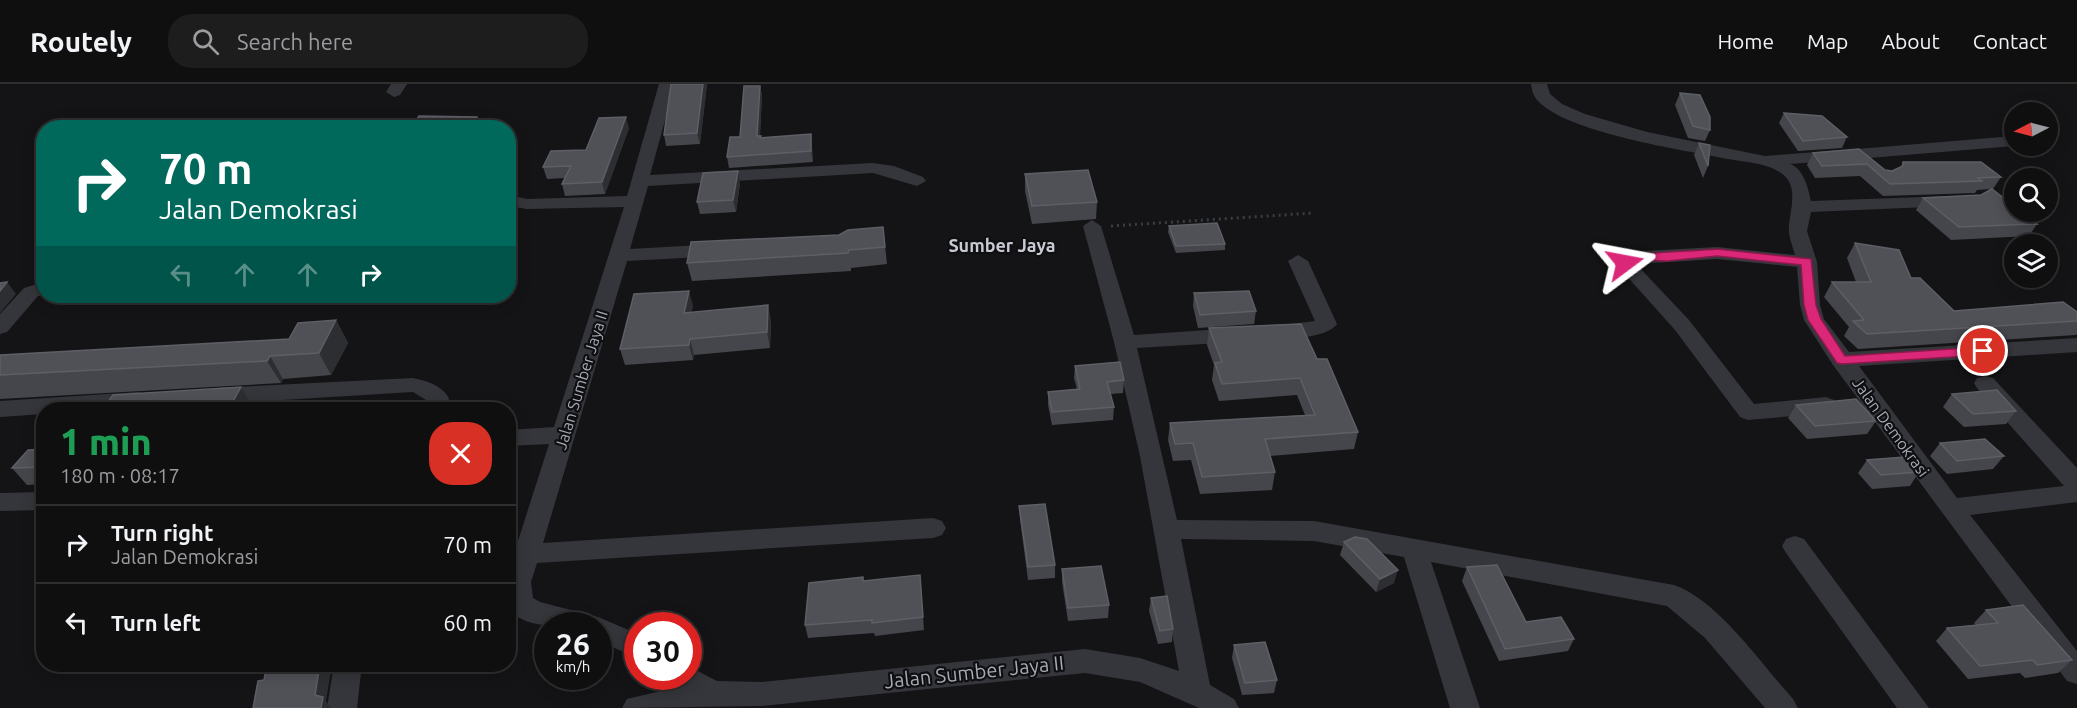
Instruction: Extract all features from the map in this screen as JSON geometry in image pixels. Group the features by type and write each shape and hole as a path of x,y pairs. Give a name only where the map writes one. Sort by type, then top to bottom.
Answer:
{"street":[{"name":"Jalan Sumber Jaya II","path":"536,612 520,603 518,554 564,435 619,256 666,84"},
{"name":"Jalan Demokrasi","path":"1539,84 1543,97 1551,104 1607,127 1764,161 1788,169 1794,175 1803,207 1798,231 1807,262 1810,305 1814,320 1951,508 2077,672"},
{"path":"1764,161 2004,142"},
{"path":"1857,154 1877,169"},
{"path":"516,202 527,204 847,168 888,170 917,181"},
{"path":"1803,207 1973,200"},
{"path":"1092,228 1125,342 1167,529 1197,691"},
{"path":"619,256 736,249"},
{"path":"1807,262 1717,253 1624,258 1625,263 1682,325 1748,412 1871,400"},
{"path":"1125,342 1324,327 1327,320 1298,261"},
{"path":"0,327 31,292 36,290"},
{"path":"1842,360 2077,345"},
{"path":"1985,383 2077,484"},
{"path":"204,401 413,385 424,388 438,398 437,402"},
{"path":"136,402 157,399"},
{"path":"0,408 36,407"},
{"path":"516,438 564,435"},
{"path":"1951,508 2077,493"},
{"path":"0,502 36,501"},
{"path":"518,554 933,528"},
{"path":"1167,529 1314,531 1674,596 1683,601 1704,621 1783,708"},
{"path":"1795,546 1914,708"},
{"path":"1414,549 1465,708"},
{"name":"Jalan Sumber Jaya II","path":"637,708 1085,661 1119,663 1153,673 1197,691 1224,708"},
{"path":"342,708 347,672"},
{"path":"702,686 726,699"}],"path":[{"path":"1092,228 1314,213"}],"building":[{"path":"671,84 703,84 697,133 664,135"},
{"path":"744,86 760,86 757,136 761,136 760,138 811,134 811,151 727,157 730,137 740,137"},
{"path":"1680,93 1700,95 1710,117 1710,130 1693,126"},
{"path":"1784,113 1822,116 1847,137 1803,141"},
{"path":"419,116 477,117 476,120 416,120"},
{"path":"626,117 602,182 562,184 571,166 543,167 551,151 586,150 599,118"},
{"path":"1699,143 1710,145 1708,166"},
{"path":"1859,149 1885,170 1892,171 1903,166 1903,162 1981,162 2001,177 1978,178 1982,181 1890,184 1867,164 1822,166 1813,153"},
{"path":"1088,170 1097,202 1032,206 1025,174"},
{"path":"738,171 733,200 697,202 703,173"},
{"path":"1992,189 2004,198 2004,222 2034,222 2037,224 1959,227 1923,198 1981,195"},
{"path":"1217,223 1225,244 1176,246 1169,226"},
{"path":"883,227 885,247 849,250 848,253 687,263 691,242 839,235 848,230"},
{"path":"1855,243 1899,250 1911,278 1920,278 1954,311 2063,302 2077,312 2077,321 1867,334 1853,321 1864,320 1832,282 1871,282"},
{"path":"7,282 0,291 0,283"},
{"path":"689,291 684,313 768,305 767,332 690,339 689,345 620,349 634,294"},
{"path":"1249,291 1256,311 1200,315 1194,293"},
{"path":"336,320 319,353 270,356 267,361 0,375 0,355 289,339 298,323"},
{"path":"1301,324 1317,359 1327,359 1358,432 1265,439 1275,472 1202,477 1193,443 1175,444 1170,423 1315,415 1300,378 1222,384 1215,363 1222,362 1209,328"},
{"path":"1120,362 1124,380 1107,382 1114,407 1052,412 1048,392 1080,389 1075,366"},
{"path":"241,387 233,402 108,402 113,395"},
{"path":"1997,390 2016,411 1973,414 1952,394"},
{"path":"1856,399 1876,421 1815,426 1796,405"},
{"path":"1985,439 2004,456 1957,461 1940,443"},
{"path":"28,450 36,450 36,467 12,468"},
{"path":"1905,457 1919,472 1881,475 1867,460"},
{"path":"1045,504 1055,565 1028,567 1019,506"},
{"path":"1355,537 1367,539 1398,570 1380,579 1344,542"},
{"path":"1497,565 1526,622 1561,617 1574,639 1505,649 1467,567"},
{"path":"1101,566 1109,605 1068,608 1062,569"},
{"path":"920,575 923,617 872,623 872,620 805,625 809,583 863,577 863,581"},
{"path":"1167,596 1173,629 1160,631 1151,598"},
{"path":"2023,605 2072,660 2037,665 2033,660 1980,666 1947,628 1998,623 1986,610"},
{"path":"1265,642 1277,680 1245,683 1234,645"},
{"path":"266,672 319,672 315,695 323,697 321,708 253,708 258,681 264,680"}],"district":[{"name":"Sumber Jaya","path":"1002,246"}],"route":[{"path":"1625,263 1624,258 1632,257 1667,258 1717,253 1807,262 1810,305 1814,320 1842,360 1983,351"}]}
